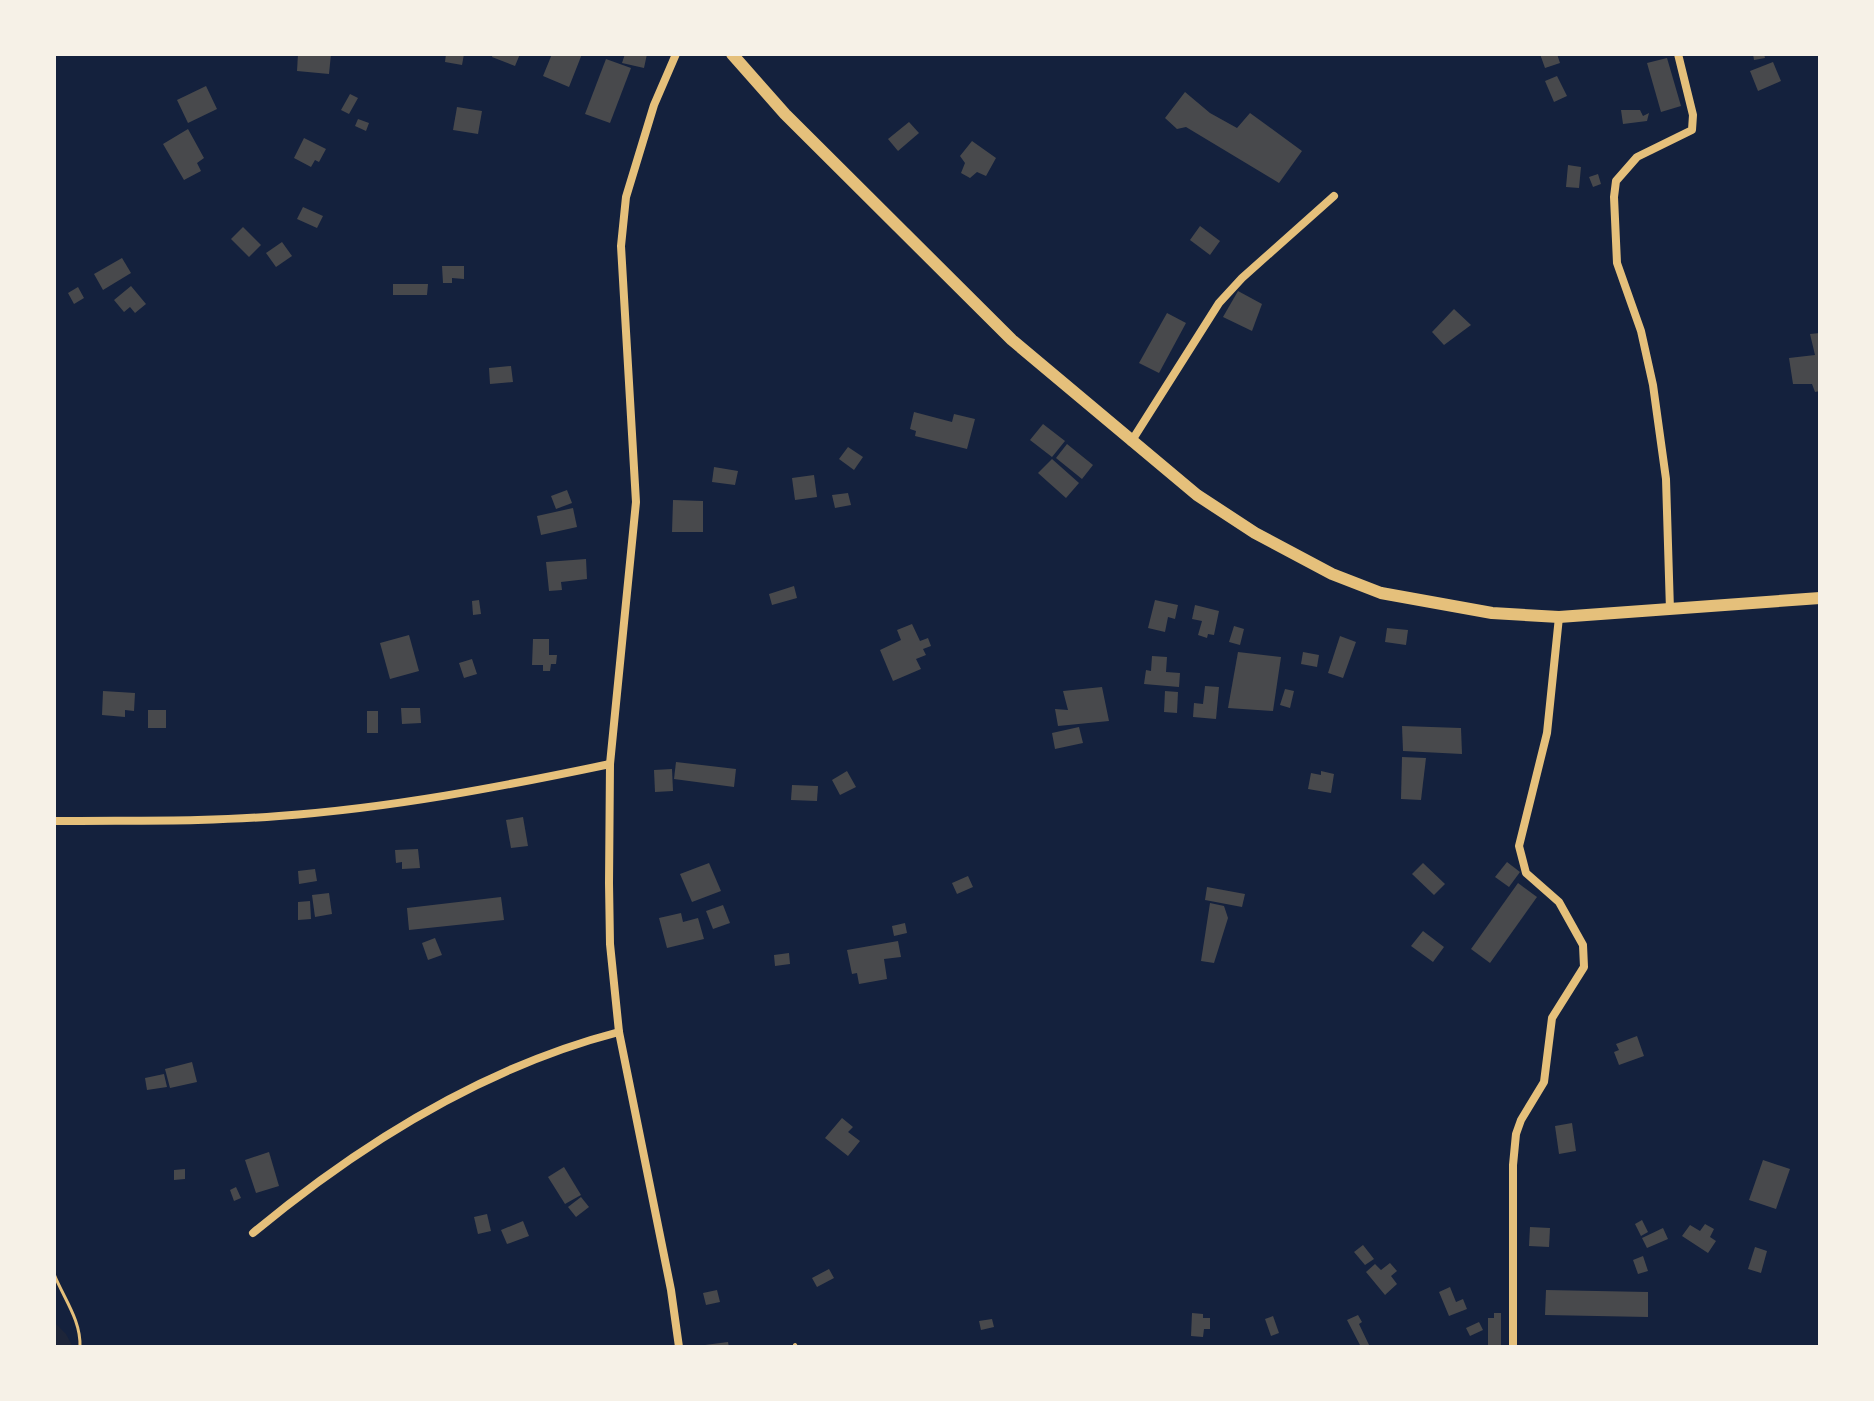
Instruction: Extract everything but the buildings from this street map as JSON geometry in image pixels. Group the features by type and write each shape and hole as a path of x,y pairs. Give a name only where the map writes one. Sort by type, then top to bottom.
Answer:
{"main road":[{"path":"732,54 785,114 1012,340 1197,495 1255,533 1332,574 1381,593 1492,613 1559,617 1820,598"}],"street":[{"path":"676,54 654,105 626,197 621,246 636,502 610,764 610,944 619,1032 671,1290 679,1347"},
{"path":"1670,610 1666,479 1653,385 1641,331 1617,263 1614,197 1616,181 1637,157 1692,130 1693,115 1678,54"},
{"path":"1131,442 1219,303 1242,278 1334,196"},
{"path":"1513,1347 1513,1165 1516,1134 1544,1082 1552,1018 1584,967 1583,945 1559,902 1526,873 1520,858 1521,838 1547,733 1559,617"},
{"path":"54,821 277,816 387,806 610,764"},
{"path":"253,1233 311,1185 411,1121 466,1091 570,1045 619,1032"}],"path":[{"path":"54,1274 81,1332 80,1347"}],"shaded area":[{"path":"54,1322 66,1334 73,1347 54,1347"}]}
